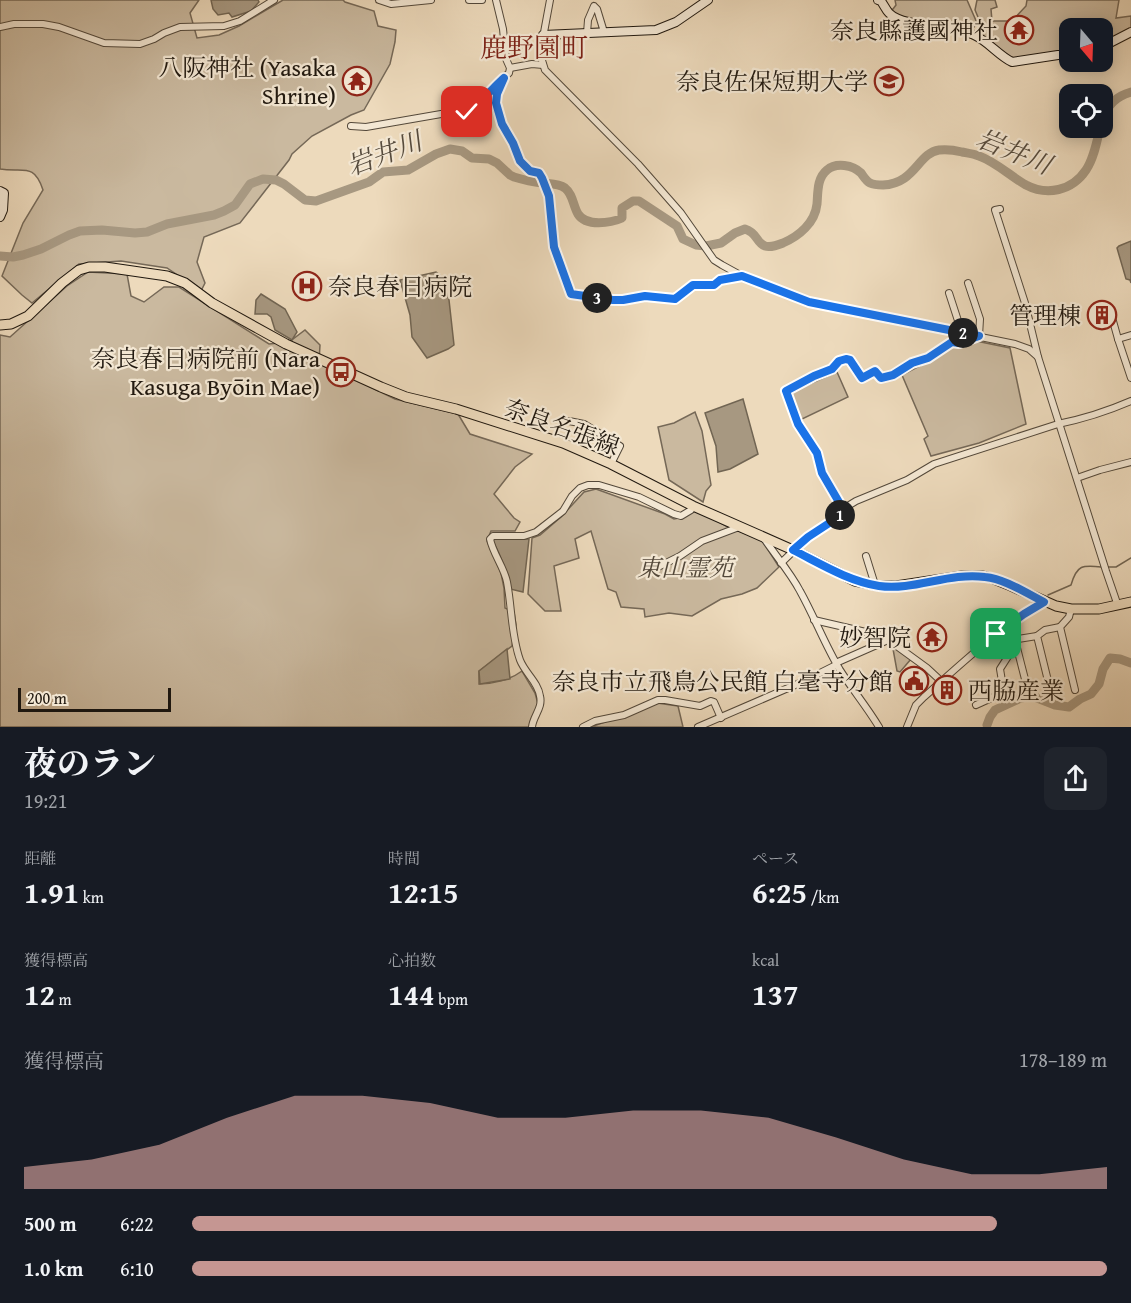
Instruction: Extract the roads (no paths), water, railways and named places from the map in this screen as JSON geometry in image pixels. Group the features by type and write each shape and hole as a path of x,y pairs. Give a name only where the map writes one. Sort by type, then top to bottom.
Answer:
{"main road":[{"name":"奈良名張線","path":"0,325 11,324 28,316 62,283 79,270 89,267 105,267 167,276 185,283 221,308 286,344 381,387 406,397 456,409 563,444 611,464 693,506 793,550 855,581 896,586 962,576 983,576 1044,602 1071,609 1099,609 1131,602"}],"street":[{"path":"0,27 15,24 43,24 60,27 104,43 140,44 180,27 224,26 240,21 274,0"},
{"path":"379,0 391,4 431,0"},
{"path":"469,0 483,0"},
{"path":"351,126 366,127 441,114 467,112 478,104 509,73 510,68 506,59 503,29 496,0"},
{"path":"550,0 540,54 544,70 638,164 681,213 714,260 742,276 809,302 1015,344 1029,349 1038,357"},
{"path":"543,35 656,30 676,22 708,0"},
{"path":"880,0 888,12 895,17 917,24 960,30 989,44 1012,62 1059,55"},
{"path":"587,33 588,20 594,6 604,32"},
{"path":"1113,41 1131,32"},
{"path":"510,68 543,64"},
{"path":"504,78 496,103 502,124 520,161 530,171 539,173 542,178 549,196 554,247 571,294 613,300 645,296 675,299 693,285 714,285 720,280 742,276"},
{"path":"0,191 4,193 1,212"},
{"path":"1000,209 995,210 1025,303 1058,424 1119,606"},
{"path":"968,284 980,319 979,336"},
{"path":"948,292 962,333"},
{"path":"1113,321 1131,378"},
{"path":"1118,339 1131,335"},
{"path":"843,509 822,473 817,453 798,424 786,391 832,369 839,361 846,359 850,360 862,378 875,371 881,378 893,375 912,363 928,358 952,342 959,343 979,336"},
{"path":"781,563 808,537 840,516 843,509 856,501 907,480 934,464 1131,402"},
{"path":"569,421 584,424 620,446 611,464"},
{"path":"1077,478 1131,462"},
{"path":"532,727 540,705 540,695 517,652 506,579 490,539 493,536 524,536 536,532 563,511 580,488 588,485 600,485 639,497 681,516 693,506"},
{"path":"658,567 702,541 740,527"},
{"path":"763,537 793,578 837,664 879,727"},
{"path":"866,556 875,585"},
{"path":"907,727 916,705 941,681 996,634 1044,602"},
{"path":"976,705 998,695 1002,681 1000,669 1018,639 1037,636 1045,630 1060,627 1069,617 1071,609"},
{"path":"814,620 883,636 941,681"},
{"path":"1060,627 1075,690"},
{"path":"1037,636 1052,693"},
{"path":"700,727 802,682 888,640"},
{"path":"1016,644 1027,687"},
{"path":"584,727 595,721 624,715 658,700 700,706 711,701 714,702 721,718"}],"waterway":[{"name":"岩井川","path":"1113,102 1131,92"},
{"name":"岩井川","path":"0,256 23,255 80,231 147,232 167,224 214,215 235,205 250,184 263,179 276,180 305,200 316,201 369,182 383,172 408,170 450,149 462,151 472,158 489,159 514,177 562,186 570,193 578,214 587,221 599,223 617,220 622,218 622,208 633,201 639,201 677,226 683,239 696,245 721,243 745,229 767,247 795,237 810,223 816,211 820,181 824,173 835,166 849,166 858,170 870,183 883,185 902,180 932,152 950,150 973,154 997,165 1026,185 1051,191 1066,187 1080,177 1089,165 1097,138"},
{"path":"1107,567 1116,567 1131,558"},
{"path":"1048,595 1071,585 1076,573 1082,567 1102,567"},
{"path":"987,725 995,710 1021,698 1032,696 1055,705 1069,707 1091,694 1099,684 1103,669 1110,658 1131,663"}],"place":[{"name":"奈良縣護國神社","path":"1019,30"},
{"name":"八阪神社 (Yasaka Shrine)","path":"357,81"},
{"name":"奈良佐保短期大学","path":"889,81"},
{"name":"奈良春日病院","path":"307,286"},
{"name":"管理棟","path":"1102,315"},
{"name":"奈良春日病院前 (Nara Kasuga Byōin Mae)","path":"341,372"},
{"name":"妙智院","path":"932,637"},
{"name":"奈良市立飛鳥公民館 白毫寺分館","path":"914,681"},
{"name":"西脇産業","path":"947,690"}],"district":[{"name":"鹿野園町","path":"534,47"}],"park label":[{"name":"東山霊苑","path":"685,567"}]}
